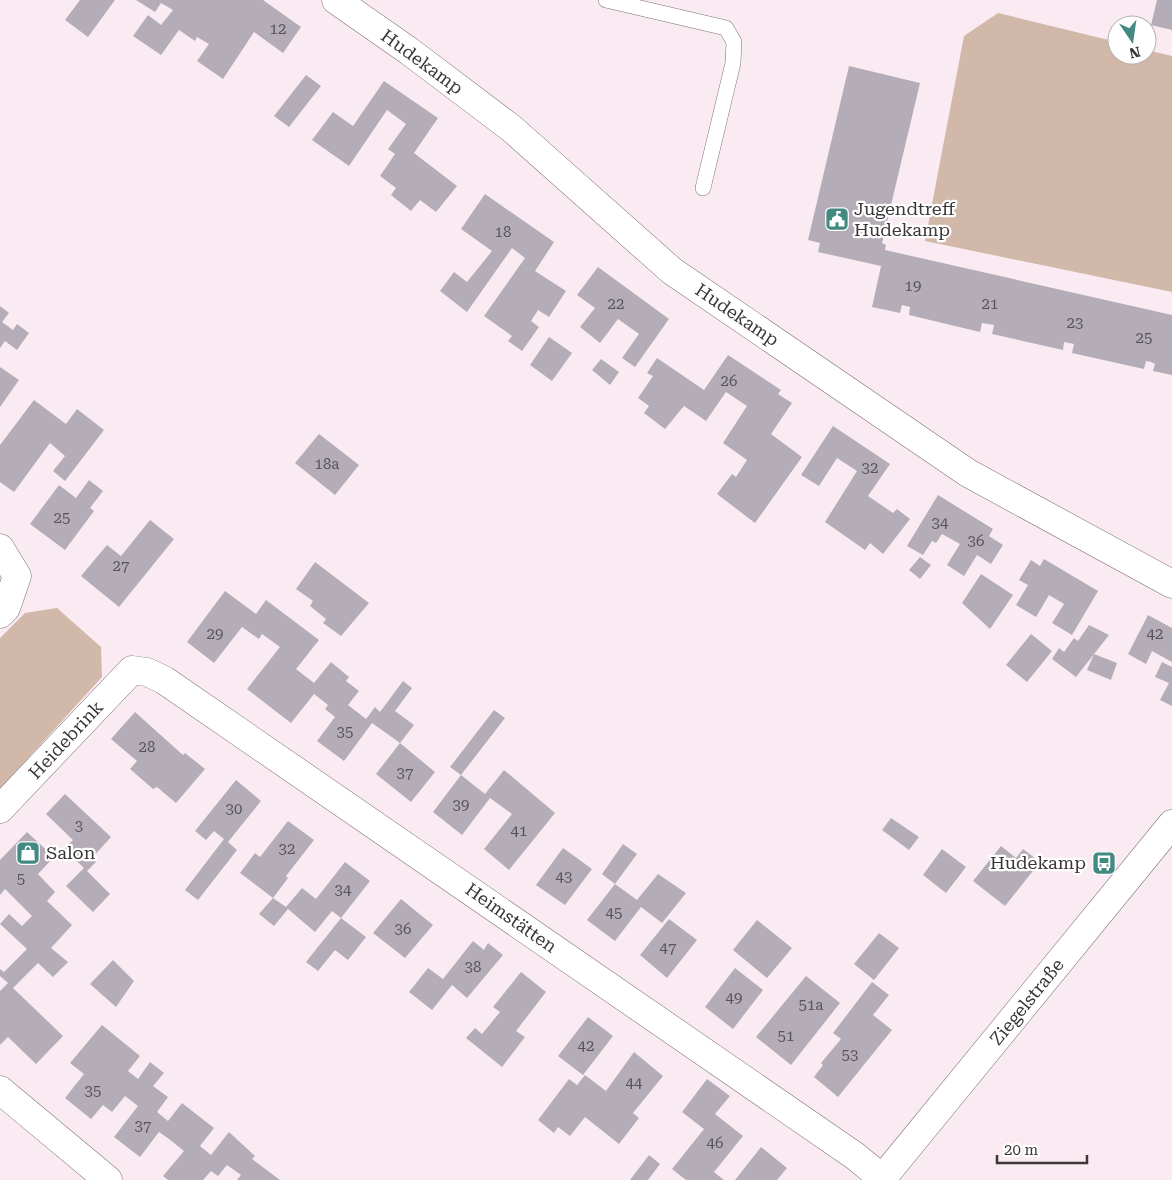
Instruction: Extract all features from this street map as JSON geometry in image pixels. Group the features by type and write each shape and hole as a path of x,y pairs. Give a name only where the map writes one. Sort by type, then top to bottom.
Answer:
{"street":[{"name":"Hudekamp","path":"336,0 408,50 511,128 672,271 968,473 1172,584"},
{"path":"0,548 17,576 6,608 0,614"},
{"name":"Heidebrink","path":"0,810 132,670"},
{"name":"Heimstätten","path":"132,670 147,672 164,680 855,1156 882,1179"},
{"name":"Ziegelstraße","path":"882,1179 1172,824"},
{"path":"0,1090 108,1180"}],"lane":[{"path":"606,0 726,28 734,42 733,62 703,188"}],"shaded area":[{"path":"998,13 1107,40 1107,65 1157,65 1157,52 1172,56 1172,292 925,241 964,36"},
{"path":"57,608 101,647 102,677 0,789 0,638 25,613"}],"building":[{"path":"80,0 115,0 88,37 65,20"},
{"path":"136,0 263,0 301,27 283,53 254,32 223,79 197,61 209,44 197,37 195,41 179,30 161,55 133,36 148,15 161,25 173,10 161,3 155,12"},
{"path":"1157,0 1172,0 1172,30 1157,26 1157,15 1153,15"},
{"path":"849,66 920,83 882,243 886,245 885,250 1172,315 1172,375 1153,371 1155,364 1151,362 1146,361 1144,369 1072,353 1074,344 1064,342 1063,350 992,334 994,325 982,323 980,332 909,315 910,307 902,305 900,313 872,307 881,266 818,252 820,243 808,240"},
{"path":"306,75 321,86 289,127 274,116"},
{"path":"384,81 438,118 414,153 457,186 436,212 420,200 411,211 391,195 396,188 380,176 395,154 388,149 406,124 387,110 349,166 312,140 333,112 353,126"},
{"path":"485,194 554,242 535,271 566,291 549,317 538,310 531,321 539,327 522,351 508,341 512,336 484,316 525,258 512,248 467,312 440,291 454,272 467,282 492,251 461,229"},
{"path":"598,267 669,319 635,367 622,358 639,334 618,319 600,343 580,327 595,308 577,295"},
{"path":"0,306 9,313 2,322 13,330 17,324 29,333 17,350 5,341 0,348"},
{"path":"549,337 572,353 552,381 530,365"},
{"path":"728,355 781,390 778,394 792,403 771,434 802,457 755,523 717,494 732,474 736,477 747,460 723,443 747,406 726,392 706,421 684,406 665,429 644,413 649,406 638,398 653,376 647,373 657,358 704,390"},
{"path":"601,359 619,372 610,385 592,370"},
{"path":"0,367 19,380 0,407"},
{"path":"34,400 66,424 77,409 104,430 65,481 53,471 65,456 50,443 14,492 0,482 0,445"},
{"path":"833,426 890,464 868,496 893,513 897,509 910,519 883,554 870,543 865,550 825,522 857,471 837,458 819,486 801,475"},
{"path":"319,434 359,465 335,495 295,463"},
{"path":"89,480 103,491 90,508 94,511 65,550 30,524 59,485 76,498"},
{"path":"938,495 993,529 989,536 1003,545 991,564 977,555 964,576 947,565 960,544 942,534 936,543 932,541 923,555 907,546"},
{"path":"150,520 174,539 119,607 81,576 107,545 121,556"},
{"path":"920,557 931,565 920,579 909,570"},
{"path":"1044,559 1098,591 1072,635 1052,623 1064,604 1049,595 1036,617 1016,605 1028,585 1019,580 1031,560 1040,566"},
{"path":"315,562 369,603 341,636 323,623 326,619 310,606 313,601 296,589"},
{"path":"981,574 1013,595 990,629 962,603"},
{"path":"225,591 256,614 266,600 319,640 296,669 314,683 331,662 349,677 346,681 359,691 348,705 366,719 375,707 380,712 403,681 412,688 395,711 414,725 400,743 372,723 344,761 317,741 335,717 325,709 328,705 314,694 291,723 247,689 280,647 262,634 259,639 242,627 214,663 187,642"},
{"path":"1148,615 1172,628 1172,662 1152,651 1146,664 1128,654"},
{"path":"1089,625 1109,635 1076,677 1052,659 1059,648 1064,652 1074,638 1078,641"},
{"path":"1031,634 1052,651 1027,682 1006,665"},
{"path":"1094,654 1117,663 1111,680 1087,670"},
{"path":"1162,662 1172,667 1172,706 1160,700 1169,683 1155,677"},
{"path":"494,710 505,718 461,775 450,767"},
{"path":"135,712 183,755 185,753 205,769 176,803 157,787 153,789 130,769 137,761 111,739"},
{"path":"400,743 435,772 411,802 376,774"},
{"path":"504,770 555,813 509,870 484,849 512,814 490,798 462,835 433,812 461,775 485,794"},
{"path":"236,780 261,801 228,842 237,850 198,900 185,890 224,839 214,831 206,840 195,831"},
{"path":"65,794 111,837 92,858 96,862 87,871 110,894 93,912 66,886 84,868 64,849 73,840 46,814"},
{"path":"891,818 919,837 909,850 882,830"},
{"path":"288,821 314,840 286,876 288,878 273,898 240,873 255,853 260,857"},
{"path":"27,832 54,857 38,874 55,892 47,901 72,925 51,948 68,962 53,977 38,963 13,988 63,1036 36,1064 8,1037 0,1045 0,991 8,983 0,976 0,969 4,972 27,949 0,924 9,914 22,926 32,916 5,889 0,895 0,860"},
{"path":"623,844 637,854 615,884 602,874"},
{"path":"1001,846 1016,858 1023,849 1040,862 1005,906 973,881"},
{"path":"563,848 592,869 565,905 536,885"},
{"path":"942,849 966,867 946,893 923,875"},
{"path":"345,862 370,881 341,918 332,911 315,932 288,909 274,926 259,914 273,898 286,907 302,888 316,899"},
{"path":"658,874 686,893 662,923 641,907 615,941 587,920 615,884 637,900"},
{"path":"401,899 433,925 405,958 373,933"},
{"path":"341,918 366,937 348,960 335,950 318,971 306,962"},
{"path":"669,919 697,940 667,978 640,955"},
{"path":"757,920 792,948 767,978 733,950"},
{"path":"879,933 899,948 874,980 854,964"},
{"path":"473,941 484,950 488,943 503,955 467,998 452,985 432,1010 409,992 428,968 443,979"},
{"path":"113,960 134,981 116,1007 90,984"},
{"path":"735,968 763,990 733,1029 705,1007"},
{"path":"521,972 546,992 516,1031 525,1037 502,1067 466,1038 475,1028 482,1034 500,1012 493,1007"},
{"path":"806,976 840,1003 791,1065 756,1037"},
{"path":"872,982 889,995 873,1015 892,1030 838,1097 814,1077 823,1065 821,1063 841,1039 833,1033"},
{"path":"588,1017 613,1036 583,1075 558,1056"},
{"path":"102,1025 140,1056 128,1071 138,1079 150,1062 164,1073 153,1086 168,1097 157,1112 168,1121 182,1103 214,1128 200,1146 211,1155 229,1132 255,1156 252,1159 280,1180 237,1180 241,1175 227,1165 218,1176 211,1171 203,1180 168,1180 163,1176 184,1151 169,1139 159,1132 140,1157 114,1137 138,1106 125,1096 112,1112 103,1105 91,1119 65,1098 84,1074 70,1063"},
{"path":"634,1052 663,1076 633,1113 639,1118 619,1144 585,1117 570,1136 558,1127 554,1133 538,1120 569,1079 577,1085 585,1075 606,1091"},
{"path":"707,1079 730,1096 715,1114 743,1136 714,1172 724,1180 686,1180 672,1169 704,1129 682,1112"},
{"path":"761,1147 787,1168 777,1180 735,1180"},
{"path":"649,1155 660,1164 648,1180 630,1180"}],"place":[{"name":"Jugendtreff Hudekamp","path":"837,219"},
{"name":"Salon","path":"28,853"},
{"name":"Hudekamp","path":"1104,863"}]}
